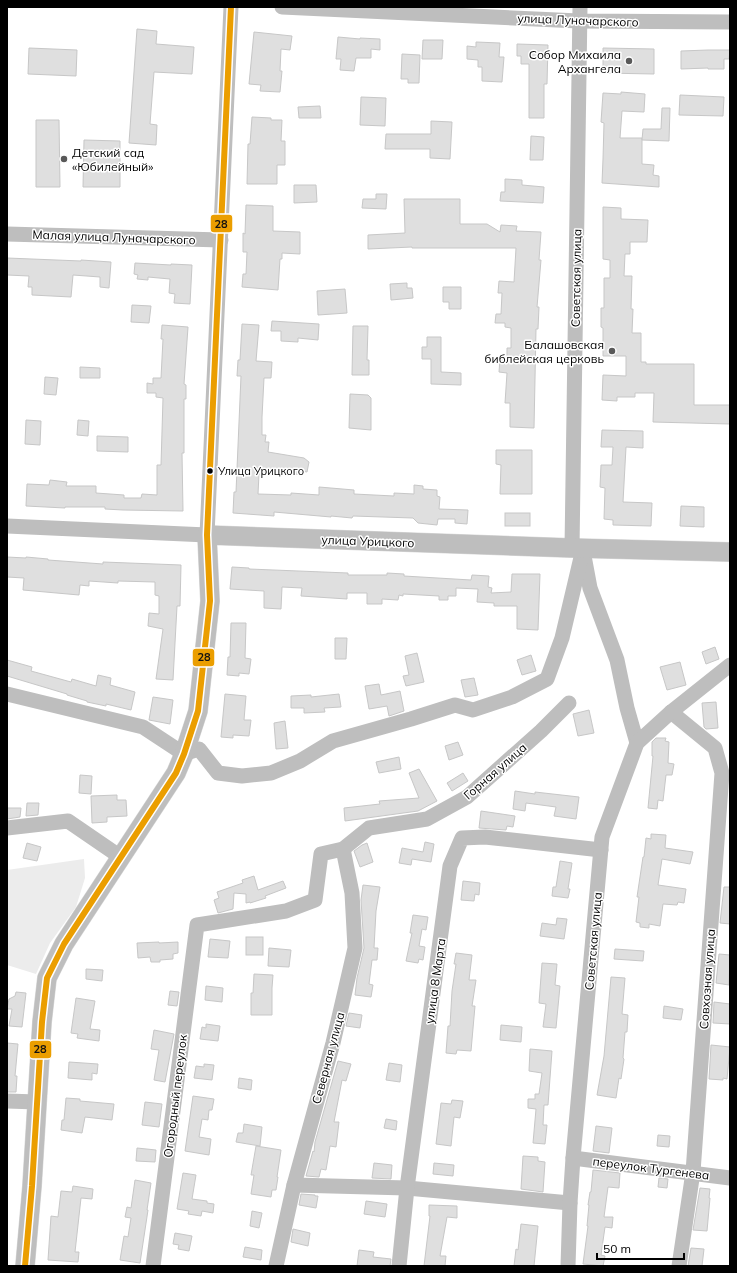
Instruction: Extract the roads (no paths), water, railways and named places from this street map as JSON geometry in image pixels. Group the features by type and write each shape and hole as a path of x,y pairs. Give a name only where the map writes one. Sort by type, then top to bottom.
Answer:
{"main road":[{"name":"улица Урицкого","path":"207,534 578,549 730,552"},
{"path":"25,1266 32,1186 42,1022 47,978 64,944 176,774 184,754 198,711 210,601 207,534"}],"street":[{"path":"207,534 231,7"},
{"name":"улица Луначарского","path":"282,7 580,14 730,22"},
{"name":"Советская улица","path":"578,549 580,14"},
{"name":"Малая улица Луначарского","path":"7,234 221,240"},
{"name":"улица Урицкого","path":"7,526 207,534"},
{"path":"578,549 590,588 617,660 627,708 638,743"},
{"path":"7,694 142,727 184,754 199,749 218,773 242,776 271,773 300,761 333,741 455,706 474,710 512,697 547,679 562,638 578,549"},
{"name":"Советская улица","path":"568,1266 573,1158 602,837 638,743 671,712 730,665"},
{"name":"Горная улица","path":"196,925 286,911 315,900 321,854 343,849 369,828 427,820 468,796 541,731 569,702"},
{"name":"Совхозная улица","path":"671,712 715,748 722,773 693,1172 679,1266"},
{"path":"7,828 68,822 122,858"},
{"name":"улица 8 Марта","path":"399,1266 407,1188 450,866 462,838 485,837 602,850"},
{"name":"Северная улица","path":"276,1266 294,1185 333,1043 355,948 352,893 343,849"},
{"name":"Огородный переулок","path":"153,1266 196,925"},
{"path":"7,1101 37,1102"},
{"name":"переулок Тургенева","path":"573,1158 693,1172 730,1178"},
{"path":"294,1185 407,1188 570,1203"}],"place":[{"name":"Собор Михаила Архангела","path":"629,61"},
{"name":"Детский сад «Юбилейный»","path":"64,159"},
{"name":"Балашовская библейская церковь","path":"612,351"},
{"name":"Улица Урицкого","path":"210,471"}]}
